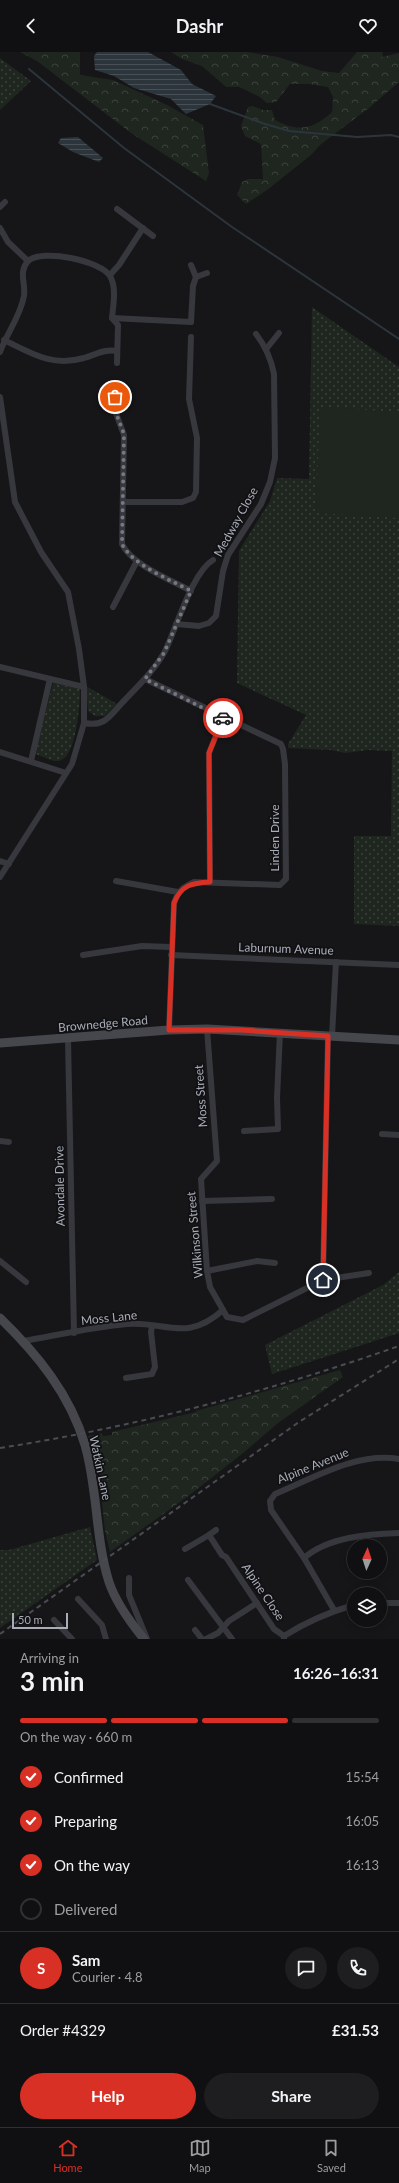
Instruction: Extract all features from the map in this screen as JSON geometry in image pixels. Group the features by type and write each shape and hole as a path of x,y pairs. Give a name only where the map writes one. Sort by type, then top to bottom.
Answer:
{"main road":[{"name":"Brownedge Road","path":"0,1043 68,1039 169,1030 207,1029 399,1040"},
{"name":"Watkin Lane","path":"0,1318 24,1341 65,1396 77,1421 85,1446 95,1491 106,1571 114,1593 144,1639"}],"street":[{"path":"0,207 5,202"},
{"path":"117,209 153,236"},
{"path":"0,228 8,242 28,261"},
{"path":"110,275 120,265 143,228"},
{"path":"0,349 20,313 24,294 22,274 28,261 38,256 68,257 86,262 110,275 113,284 112,318 118,325 117,363"},
{"path":"112,318 191,322 193,286 196,278 191,265"},
{"path":"196,278 207,273"},
{"path":"267,348 279,333"},
{"name":"Medway Close","path":"176,624 199,626 209,623 216,616 223,571 228,555 261,504 270,482 275,458 272,360 267,348 256,334"},
{"path":"123,502 182,502 193,498 196,492 197,438 188,399 191,337"},
{"path":"4,340 51,361 65,362 86,357 108,349 117,351"},
{"path":"117,386 114,408 124,434 122,544 126,552 137,561 191,591"},
{"path":"0,397 15,502 41,552 68,592 79,649 84,687 84,723 72,764 0,877"},
{"path":"84,723 92,725 104,722 145,679 164,653 191,591 207,564 214,560"},
{"path":"113,607 137,561"},
{"path":"0,667 84,687"},
{"path":"31,761 50,679"},
{"name":"Linden Drive","path":"145,679 223,718 281,744 283,749 286,879 280,885 194,882 178,892"},
{"path":"210,882 209,753 223,718"},
{"path":"0,752 66,773"},
{"path":"0,861 9,864"},
{"path":"116,881 178,892 174,903 171,947 169,1030"},
{"path":"83,955 142,946 171,947"},
{"name":"Laburnum Avenue","path":"171,955 399,965"},
{"path":"323,1280 330,1036 336,962"},
{"name":"Moss Street","path":"207,1029 217,1160"},
{"path":"244,1131 278,1129 277,1098 280,1032"},
{"name":"Avondale Drive","path":"68,1039 74,1332"},
{"path":"382,1134 399,1135"},
{"path":"0,1141 9,1142"},
{"name":"Wilkinson Street","path":"217,1160 201,1179 202,1202 207,1271 210,1286 224,1310"},
{"path":"202,1202 272,1199"},
{"path":"0,1261 26,1282"},
{"path":"207,1271 257,1261 275,1264"},
{"path":"224,1310 227,1317 243,1320 323,1280 369,1273"},
{"name":"Moss Lane","path":"24,1341 128,1324 179,1329 199,1326 215,1318 224,1310"},
{"path":"126,1378 152,1374 155,1367 152,1326"},
{"name":"Alpine Avenue","path":"334,1610 304,1558 271,1510 270,1501 275,1494 358,1460 374,1458 399,1459"},
{"path":"185,1549 216,1530"},
{"path":"304,1558 324,1545 354,1538 399,1533"},
{"name":"Alpine Close","path":"209,1534 274,1629 284,1638"},
{"path":"129,1578 129,1595 147,1639"},
{"path":"188,1580 232,1639"},
{"path":"78,1599 102,1625 106,1639"},
{"path":"206,1639 225,1628 229,1622 257,1603"},
{"path":"387,1603 399,1604"},
{"path":"284,1638 334,1610 347,1607"},
{"path":"54,1620 72,1639"},
{"path":"195,1630 202,1639"}],"green space":[{"path":"20,52 80,52 80,75 113,80 165,104 203,125 209,173 206,181 131,133 37,61"},
{"path":"171,52 247,52 278,57 322,71 339,73 357,52 383,52 382,57 399,53 399,82 369,108 320,145 311,155 267,190 246,204 237,195 242,182 248,179 263,179 261,144 245,136 241,126 248,107 253,106 263,110 272,110 275,120 291,126 305,127 318,123 332,112 333,97 328,87 309,84 290,84 276,102 267,103 260,97 239,87 226,87 202,66 182,59"},
{"path":"0,58 31,81 0,110"},
{"path":"312,307 399,367 399,926 354,924 354,836 391,836 392,751 368,750 345,753 331,750 288,748 288,744 306,715 237,683 239,551 270,501 277,478 309,479"},
{"path":"320,407 399,412 399,518 316,513"},
{"path":"53,683 80,689 78,717 74,741 65,758 59,761 50,760 35,754"},
{"path":"86,686 117,704 105,716 95,716 88,711"},
{"path":"399,1272 399,1333 272,1374 265,1345 383,1285"},
{"path":"340,1370 343,1377 278,1423 242,1454 187,1497 110,1552 105,1531 99,1474 88,1436 102,1433 103,1436 112,1435 112,1432 196,1412"},
{"path":"90,1527 97,1560 0,1628 0,1550 9,1550"}],"shaded area":[{"path":"97,52 148,52 181,70 192,84 216,96 210,104 186,114 171,99 134,88 114,76 95,70 94,56"},
{"path":"78,137 103,158 99,162 73,152 58,143 61,138"}],"waterway":[{"path":"29,69 124,148 232,227 399,339"},
{"path":"210,104 289,131 357,137 391,135 399,137"}],"railway":[{"path":"0,1448 101,1430 202,1406 252,1393 399,1346"},
{"path":"0,1634 299,1422 399,1359"}],"way so far":[{"path":"115,397 114,408 124,434 122,544 126,552 137,561 191,591 164,653 145,679 223,718"}],"route":[{"path":"223,718 209,753 210,882 194,882 185,886 178,892 174,903 171,947 169,1030 241,1030 328,1036 323,1280"}]}
